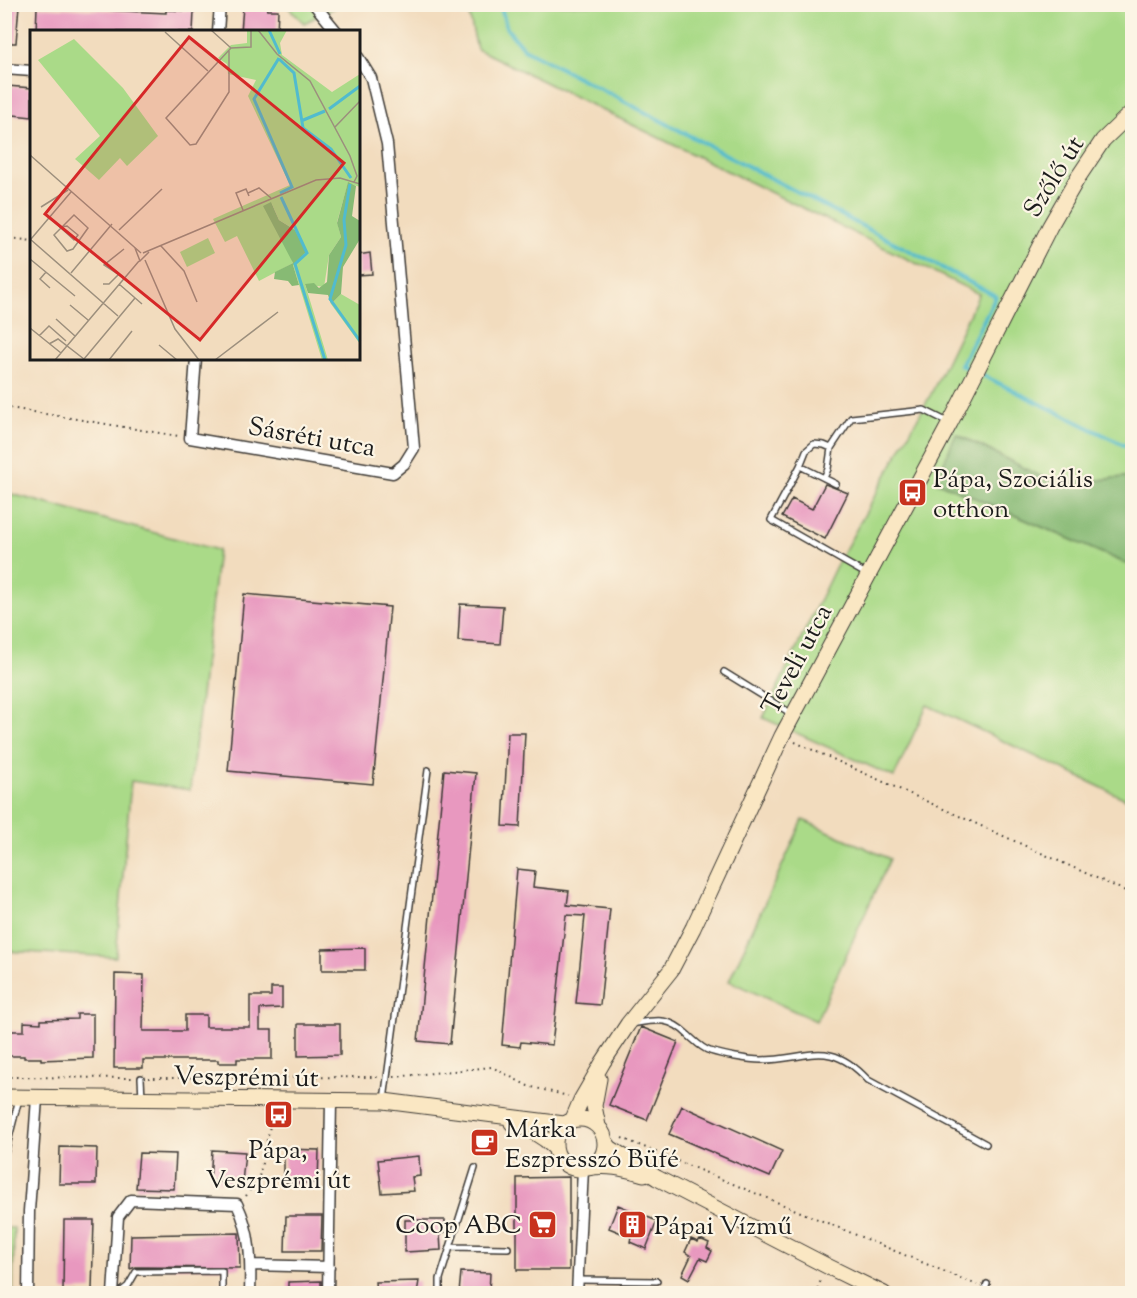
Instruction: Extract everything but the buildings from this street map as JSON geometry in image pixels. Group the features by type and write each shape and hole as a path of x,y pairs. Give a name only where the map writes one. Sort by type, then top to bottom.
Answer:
{"main road":[{"name":"Szőlő út","path":"1025,274 1083,170 1103,141 1132,112"},
{"name":"Teveli utca","path":"569,1121 628,1024 671,970 793,714 950,423 1025,274"},
{"name":"Teveli utca","path":"598,1126 595,1095 603,1062"},
{"name":"Veszprémi út","path":"12,1097 384,1101 569,1121"},
{"name":"Veszprémi út","path":"487,1113 534,1131 555,1148"},
{"path":"612,1139 590,1120 569,1121 556,1134 555,1148 559,1158 567,1165 585,1168 617,1167 657,1178"},
{"path":"585,1168 601,1158 612,1139"},
{"path":"612,1139 610,1148 657,1178 884,1293"}],"street":[{"path":"218,30 220,4"},
{"path":"314,4 336,30"},
{"name":"Sásréti utca","path":"190,438 393,473 405,464 414,448 387,144 371,78 360,60"},
{"path":"4,69 30,71"},
{"path":"190,438 196,360"},
{"path":"28,1293 29,1211 37,1098"},
{"path":"328,1293 331,1101"},
{"path":"578,1293 585,1168"},
{"path":"113,1293 118,1217 131,1200 237,1204 246,1222 251,1265 250,1293"},
{"path":"251,1265 328,1267"}],"lane":[{"path":"824,478 828,470 831,448 851,418 924,410 950,423"},
{"path":"831,448 814,444 806,451 771,520 868,575"},
{"path":"800,466 836,484"},
{"path":"724,672 793,714"},
{"path":"384,1101 428,770"},
{"path":"628,1024 661,1020 673,1023 710,1051 760,1060 819,1052 835,1057 854,1065 868,1080 986,1144"},
{"path":"141,1078 142,1098"},
{"path":"4,1157 12,1097"},
{"path":"440,1293 440,1279 475,1168"},
{"path":"450,1247 508,1248"},
{"path":"118,1293 129,1286 136,1272 222,1271 222,1293"},
{"path":"578,1280 657,1281"}],"path":[{"path":"4,237 30,241"},
{"path":"4,407 190,438"},
{"path":"782,736 1132,894"},
{"path":"4,1077 388,1077 492,1066 528,1086 581,1100"},
{"path":"237,1204 250,1192 259,1177 276,1100"},
{"path":"612,1139 985,1288"},
{"path":"815,1293 827,1266"}],"green space":[{"path":"286,5 340,5 304,23"},
{"path":"467,5 1132,5 1132,476 1058,485 957,434 936,481 1132,566 1132,802 927,705 894,777 763,718 835,568 931,394 979,294 477,49"},
{"path":"956,434 1058,485 1132,476 1132,566 936,481"},
{"path":"4,492 218,550 190,790 131,781 116,957 5,951"},
{"path":"803,820 890,859 816,1021 729,981"},
{"path":"5,1228 14,1228 13,1293 5,1293"}],"waterway":[{"path":"500,4 507,29 524,49 996,296 961,365 973,371"},
{"path":"1120,4 1132,9"},
{"path":"980,374 1132,449"}],"place":[{"name":"Pápa, Szociális otthon","path":"912,493"},
{"name":"Pápa, Veszprémi út","path":"278,1115"},
{"name":"Márka Eszpresszó Büfé","path":"484,1143"},
{"name":"Coop ABC","path":"543,1224"},
{"name":"Pápai Vízmű","path":"633,1225"}]}
